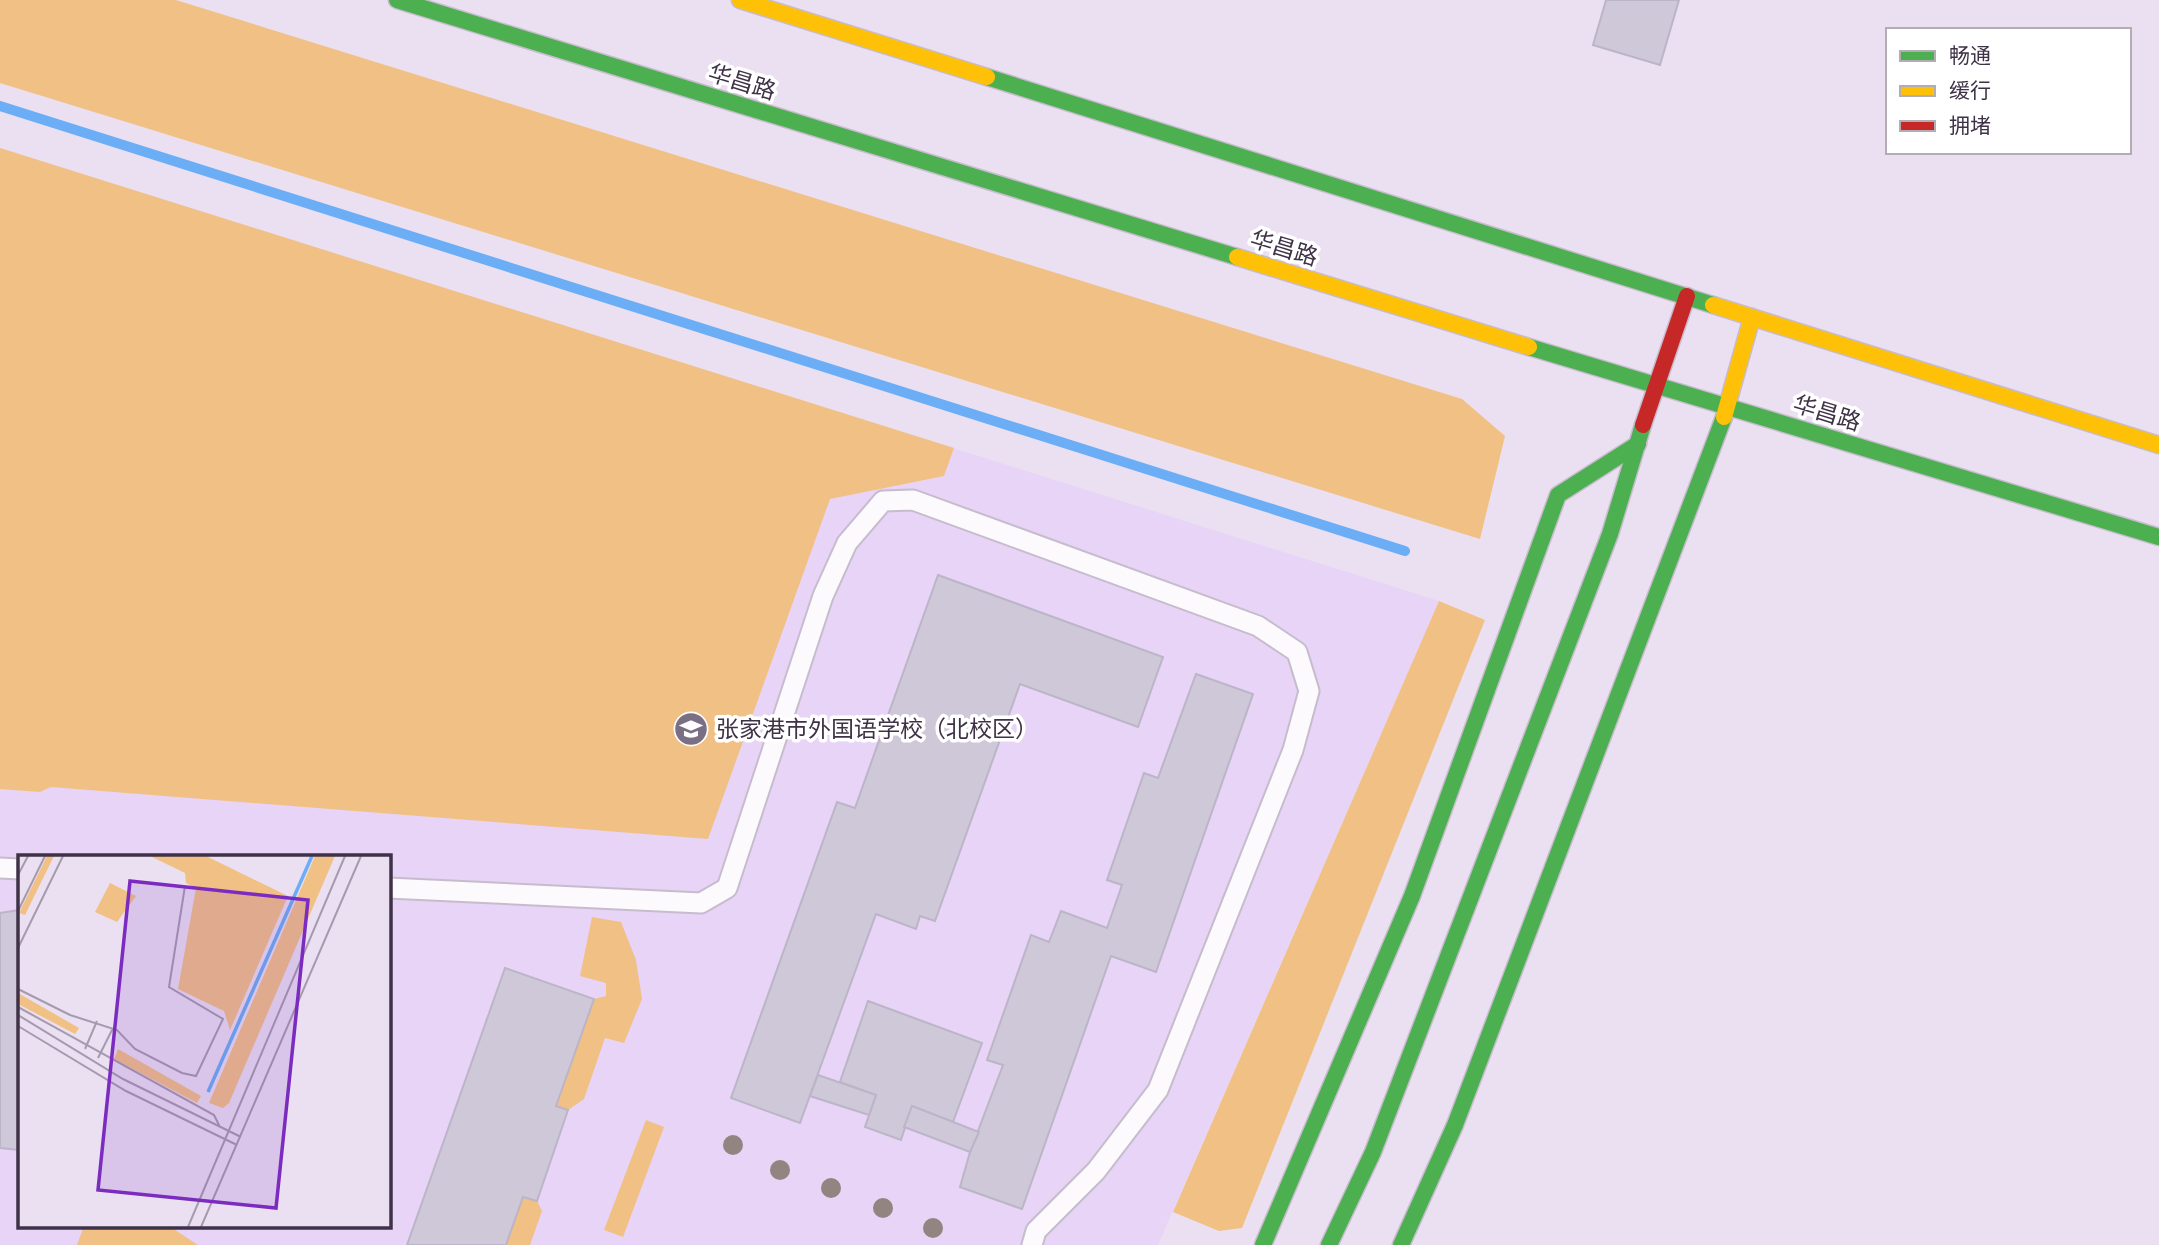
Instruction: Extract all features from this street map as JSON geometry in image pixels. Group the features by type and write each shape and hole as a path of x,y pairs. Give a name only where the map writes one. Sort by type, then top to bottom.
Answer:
{"main road":[{"name":"华昌路","path":"397,0 2159,537"},
{"path":"740,0 2159,445"},
{"path":"1329,1245 1378,1139 1610,534 1655,385 1687,296"},
{"path":"1401,1245 1460,1112 1728,407 1752,317"},
{"path":"1264,1245 1412,896 1558,495 1638,444"}],"lane":[{"path":"390,888 701,904 727,888 823,596 847,544 883,501 913,500 1258,626 1297,652 1309,691 1293,750 1158,1090 1096,1171 1036,1231 1031,1245"},
{"path":"0,868 18,869"}],"shaded area":[{"path":"0,0 176,0 1462,399 1505,436 1480,539 0,83"},
{"name":"张家港市外国语学校（北校区）","path":"0,148 1439,601 1158,1245 0,1245"},
{"path":"0,148 954,448 944,476 830,499 708,839 51,787 40,792 0,789"},
{"path":"1439,601 1485,620 1242,1228 1219,1231 1173,1212"},
{"path":"592,917 621,922 636,960 642,999 624,1043 605,1038 584,1099 568,1110 556,1106 594,999 606,996 606,983 580,976"},
{"path":"646,1120 664,1127 623,1237 604,1230"},
{"path":"523,1197 537,1201 542,1211 530,1245 506,1245"},
{"path":"83,1228 172,1228 198,1245 77,1245"}],"building":[{"path":"1606,0 1679,0 1660,65 1593,45"},
{"path":"938,575 1163,657 1138,727 1020,684 935,921 920,916 916,929 876,914 800,1123 731,1098 837,802 855,808"},
{"path":"1196,674 1253,694 1156,972 1111,956 1022,1209 960,1187 970,1152 1003,1065 987,1060 1031,935 1049,942 1061,911 1107,928 1122,885 1107,880 1144,773 1158,778"},
{"path":"18,910 18,1150 0,1148 0,913"},
{"path":"505,968 594,999 556,1106 568,1110 537,1201 523,1197 506,1245 407,1245"},
{"path":"868,1001 982,1043 953,1122 912,1106 901,1140 865,1127 876,1095 840,1082"},
{"path":"818,1075 876,1095 869,1115 810,1096"},
{"path":"912,1106 979,1132 970,1152 904,1127"}],"waterway":[{"path":"0,106 1405,551"}],"traffic: fast":[{"path":"397,0 1237,257"},
{"path":"987,77 1713,305"},
{"path":"1529,347 2159,537"},
{"path":"1401,1245 1455,1125 1724,417"},
{"path":"1329,1245 1373,1152 1610,534 1643,425"},
{"path":"1263,1245 1412,896 1558,495 1638,444"}],"traffic: slow":[{"path":"740,0 987,77"},
{"path":"1237,257 1529,347"},
{"path":"1713,305 2159,445"},
{"path":"1724,417 1752,317"}],"traffic: jam":[{"path":"1643,425 1687,296"}],"place":[{"name":"张家港市外国语学校（北校区）","path":"691,729"}]}
